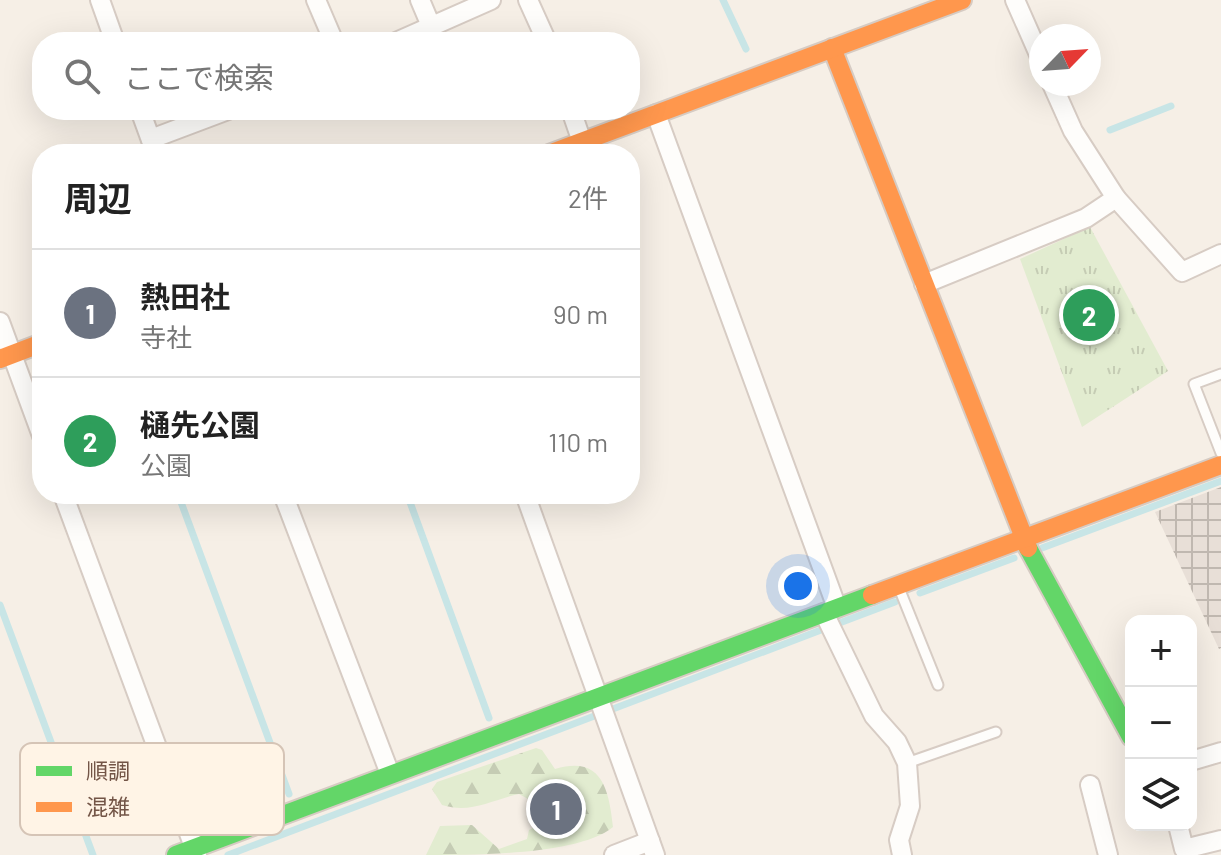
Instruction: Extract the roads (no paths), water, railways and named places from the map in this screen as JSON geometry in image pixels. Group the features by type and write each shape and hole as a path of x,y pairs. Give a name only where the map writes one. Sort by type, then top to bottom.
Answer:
{"street":[{"path":"100,0 111,32"},
{"path":"316,0 330,32"},
{"path":"420,0 431,26"},
{"path":"418,32 491,0"},
{"path":"528,0 542,32"},
{"path":"576,144 962,0"},
{"path":"1015,0 1029,32"},
{"path":"832,48 1023,539 1125,726"},
{"path":"1057,96 1073,131 1116,198 1182,272 1221,254"},
{"path":"656,114 831,611 874,716 897,742 907,763 910,806 899,840 902,855"},
{"path":"144,120 153,144"},
{"path":"158,144 207,120"},
{"path":"574,120 582,142"},
{"path":"924,284 1086,218 1116,198"},
{"path":"0,322 6,357 32,414"},
{"path":"6,357 32,347"},
{"path":"284,816 1221,465"},
{"path":"67,504 150,743"},
{"path":"287,504 390,774"},
{"path":"529,504 653,848 614,855"},
{"path":"1197,759 1221,752"},
{"path":"1090,785 1108,855"},
{"path":"1180,831 1184,849 1221,840"},
{"path":"189,853 235,835"}],"lane":[{"path":"1221,374 1194,384 1221,453"},
{"path":"898,586 938,685"},
{"path":"907,763 996,732"}],"waterway":[{"path":"723,0 746,49"},
{"path":"1110,130 1171,106"},
{"path":"1042,548 1221,481"},
{"path":"182,504 270,743"},
{"path":"411,504 489,718"},
{"path":"920,593 1014,558"},
{"path":"842,622 895,602"},
{"path":"0,605 51,743"},
{"path":"284,834 821,630"},
{"path":"284,780 289,794"},
{"path":"86,835 93,855"},
{"path":"228,855 281,835"}],"place":[{"name":"樋先公園","path":"1089,315"},
{"name":"熱田社","path":"556,809"}]}
